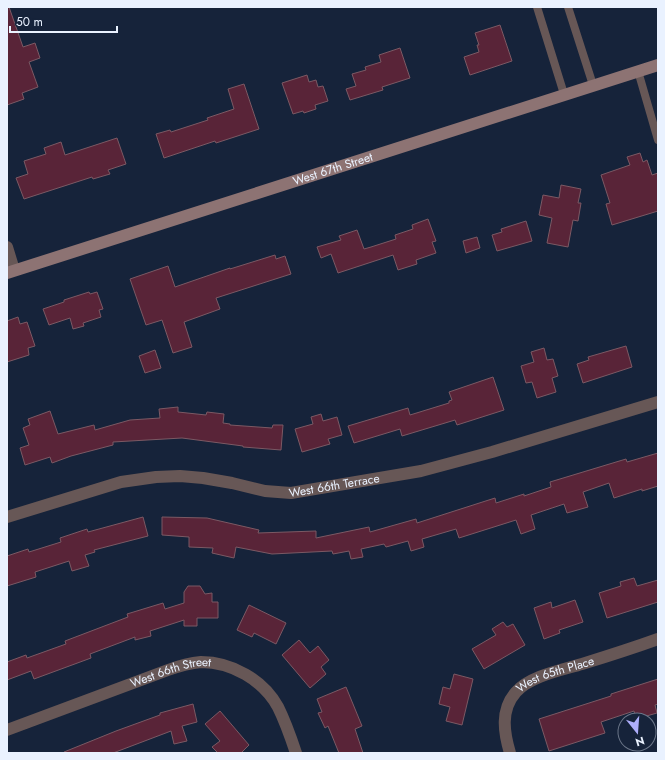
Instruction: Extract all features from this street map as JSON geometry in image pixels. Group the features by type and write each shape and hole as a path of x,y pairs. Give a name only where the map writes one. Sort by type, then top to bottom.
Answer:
{"street":[{"name":"West 67th Street","path":"10,272 658,64"},
{"path":"7,247 10,272"},
{"name":"West 66th Terrace","path":"7,517 121,482 156,477 180,476 203,478 265,491 291,493 421,471 492,452 658,402"},
{"name":"West 65th Place","path":"510,753 505,737 505,713 515,693 526,684 547,675 658,640"},
{"name":"West 66th Street","path":"7,730 168,670 188,664 214,663 239,671 261,686 278,707 296,753"}],"lane":[{"path":"537,7 564,94"},
{"path":"570,8 593,85"},
{"path":"638,71 658,140"}],"building":[{"path":"7,7 9,7 23,47 35,43 40,58 29,62 38,87 22,93 24,99 7,105"},
{"path":"500,25 512,61 470,75 464,57 479,52 477,45 479,45 475,33"},
{"path":"400,48 410,78 382,87 383,90 350,100 346,89 356,86 352,74 366,70 365,67 381,62 379,55"},
{"path":"307,75 309,82 316,80 318,87 323,86 328,101 315,105 316,109 304,113 303,111 293,114 282,83"},
{"path":"244,84 259,129 216,143 215,141 164,158 156,134 170,130 171,132 208,120 207,118 234,109 228,89"},
{"path":"117,138 126,164 108,170 110,174 93,179 92,177 24,199 16,178 28,174 24,161 46,154 44,148 61,142 65,155"},
{"path":"640,153 643,162 647,160 652,175 658,173 658,211 612,225 606,204 610,203 601,175 630,165 627,157"},
{"path":"561,185 581,189 578,203 581,203 578,221 573,220 568,247 547,243 552,218 539,215 543,195 559,198"},
{"path":"428,219 436,241 432,242 436,253 416,260 417,264 398,270 393,255 338,273 331,254 321,258 317,247 341,240 339,236 357,230 364,249 396,239 395,235 413,229 412,225"},
{"path":"526,221 532,241 497,251 492,235 502,232 501,229"},
{"path":"477,237 480,248 466,253 463,241"},
{"path":"275,255 276,259 285,256 291,274 216,298 220,309 184,322 192,347 173,353 162,320 146,325 130,279 168,266 175,287 230,268"},
{"path":"89,292 90,294 97,292 103,309 99,310 101,317 83,323 84,326 73,329 70,318 49,325 43,309"},
{"path":"18,317 20,324 27,322 35,346 28,348 29,355 7,362 7,321"},
{"path":"626,346 632,367 583,383 577,364 589,360 588,357"},
{"path":"544,348 547,360 553,359 558,376 552,378 556,392 537,398 532,382 526,383 521,366 534,362 531,352"},
{"path":"155,350 161,368 145,373 139,356"},
{"path":"493,377 504,410 457,425 455,420 402,436 400,429 354,443 348,426 408,408 410,415 449,403 449,401 452,400 449,392"},
{"path":"178,407 178,412 206,415 207,412 224,414 223,423 230,425 272,428 273,425 283,425 281,450 243,447 182,438 113,442 113,445 71,456 52,463 50,457 25,465 20,448 29,445 23,428 30,425 28,419 50,411 58,434 94,425 95,430 130,420 160,418 159,409"},
{"path":"321,414 323,421 337,417 342,435 328,439 330,444 302,452 295,429 313,424 311,417"},
{"path":"658,453 658,486 642,491 642,489 614,498 609,483 583,492 588,507 567,513 564,504 531,515 535,529 521,534 516,520 459,538 456,529 422,539 424,547 411,551 408,541 386,547 384,544 361,549 363,557 351,559 349,551 333,554 332,551 272,554 236,547 234,558 212,553 213,548 189,547 189,537 162,535 162,517 207,518 259,530 258,533 316,531 316,538 369,527 370,532 416,519 417,523 495,498 496,503 524,494 524,496 551,487 550,482 626,459 627,462"},
{"path":"143,517 148,536 94,550 95,552 85,555 89,566 72,571 69,561 35,572 36,577 7,586 7,556 28,549 29,552 61,542 60,538 87,529 88,532"},
{"path":"634,578 637,586 658,580 658,602 607,618 599,593 621,586 620,582"},
{"path":"188,586 200,586 205,594 212,593 212,602 218,602 218,618 197,618 197,626 184,626 184,620 150,631 151,636 135,640 135,637 90,654 91,658 34,679 31,671 7,680 7,662 26,655 27,658 66,644 65,641 128,617 127,614 163,603 165,609 184,603 184,592"},
{"path":"575,600 583,622 559,630 560,633 544,639 534,608 551,602 552,608"},
{"path":"249,605 286,623 276,644 254,633 252,637 237,630"},
{"path":"503,622 507,627 513,624 525,645 484,669 472,649 496,635 492,629"},
{"path":"299,640 310,653 318,646 329,660 321,667 326,674 310,688 282,655"},
{"path":"454,674 473,679 462,725 446,721 450,707 439,704 443,687 450,689"},
{"path":"658,679 658,704 655,705 657,712 617,712 617,717 601,722 605,733 549,751 539,719 611,696 611,694"},
{"path":"346,687 362,726 355,729 363,753 339,753 328,726 325,728 318,713 322,712 317,699"},
{"path":"193,704 197,722 182,726 187,741 174,744 171,731 113,753 64,753 116,731 160,715 160,713"},
{"path":"220,711 249,745 241,753 218,753 212,747 220,741 205,724"}]}
